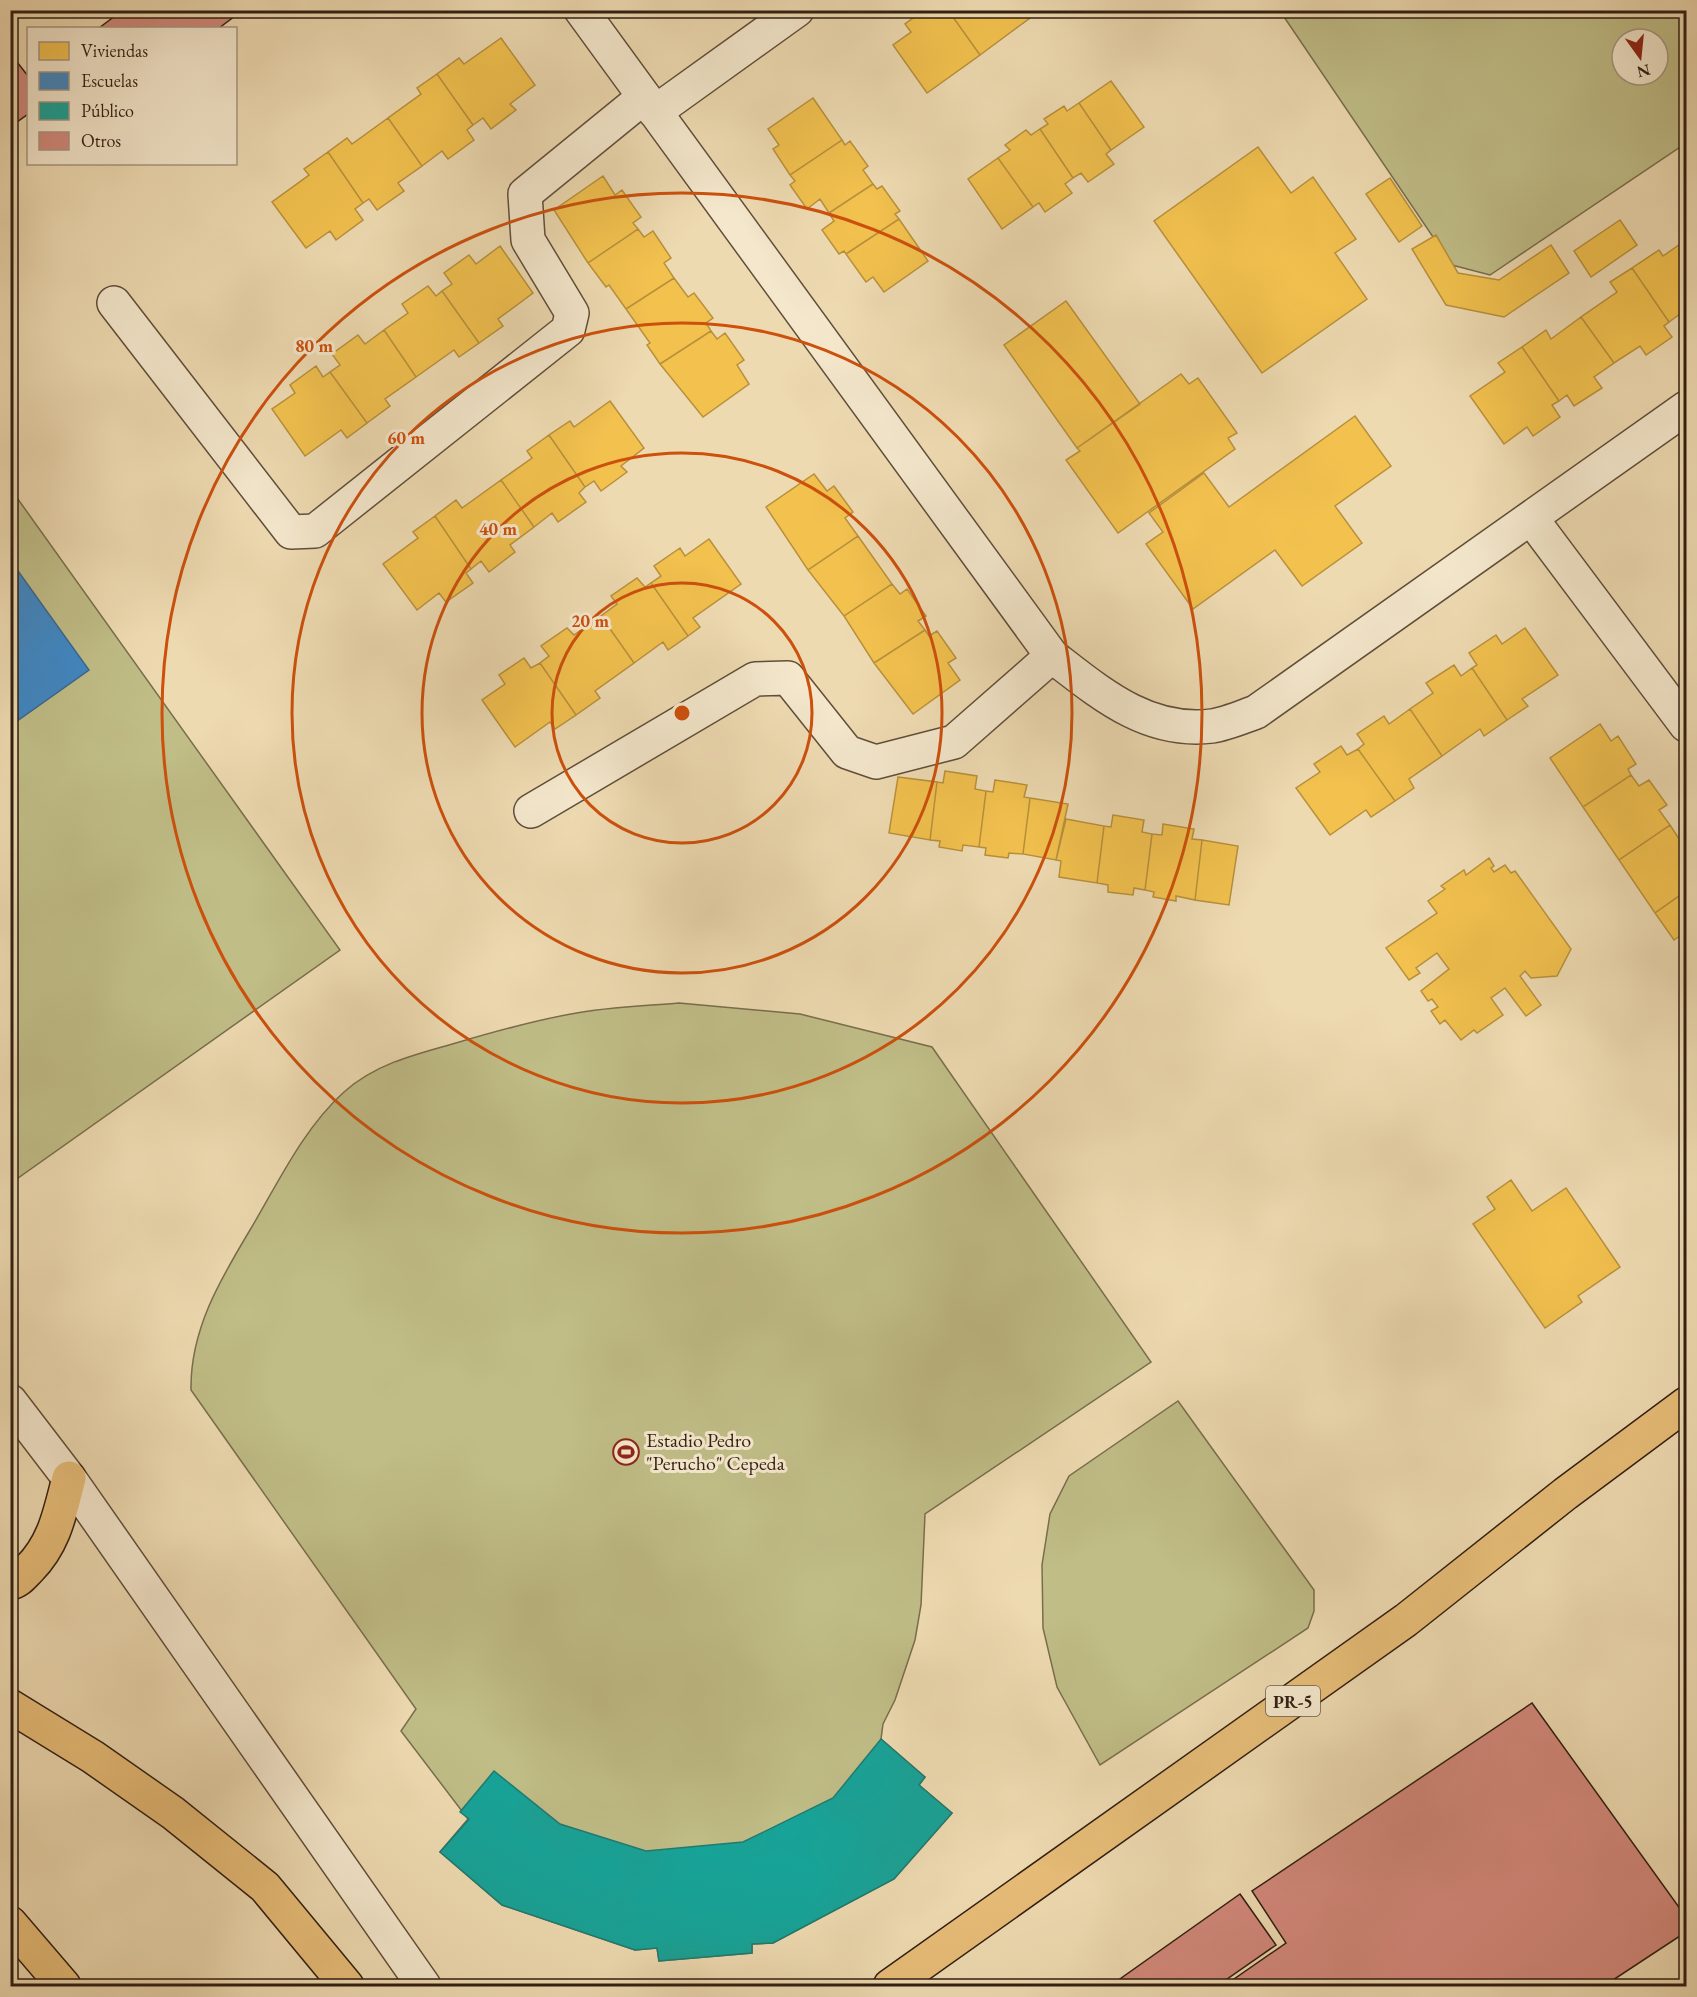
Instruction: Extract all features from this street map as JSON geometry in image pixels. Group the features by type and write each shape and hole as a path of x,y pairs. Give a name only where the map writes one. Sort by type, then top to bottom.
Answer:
{"main road":[{"name":"PR-5","path":"890,1986 1406,1620 1565,1494 1686,1404"},
{"path":"10,1583 17,1581 41,1557 55,1532 69,1478"},
{"path":"10,1707 93,1757 173,1813 265,1887 348,1986"},
{"path":"10,1923 64,1986"}],"street":[{"path":"581,10 1052,656 1102,694 1136,716 1173,726 1212,726 1256,712 1686,408"},
{"path":"114,303 291,532 315,531 568,330 572,313 528,240 525,194 649,105 797,10"},
{"path":"1531,518 1686,725"},
{"path":"531,811 754,679 788,678 847,752 876,762 954,742 1052,656"},
{"path":"10,1401 69,1478 424,1986"}],"shaded area":[{"path":"1280,11 1686,11 1686,143 1490,275 1452,265"},
{"path":"10,488 340,950 11,1183 10,1183"},
{"name":"Estadio Pedro \"Perucho\" Cepeda","path":"679,1003 800,1014 932,1047 1151,1362 925,1514 921,1605 915,1640 895,1700 883,1724 881,1739 925,1777 919,1785 952,1813 894,1879 773,1943 752,1944 752,1953 659,1961 657,1948 635,1950 502,1905 440,1852 468,1819 401,1731 416,1709 191,1390 192,1368 201,1326 228,1268 281,1175 304,1140 329,1107 356,1082 383,1067 411,1056 527,1023 598,1010"},
{"path":"1178,1401 1314,1590 1314,1611 1308,1628 1100,1765 1057,1687 1043,1628 1042,1565 1050,1514 1069,1476"}],"building: Viviendas":[{"path":"924,10 935,10 939,15 948,10 980,55 927,93 893,45 911,32 905,24"},
{"path":"948,10 1025,10 1030,18 980,55"},
{"path":"501,38 535,85 510,104 516,110 491,129 483,118 473,125 437,74 459,58 464,64"},
{"path":"437,74 473,125 467,130 474,140 448,159 442,151 422,166 388,118 421,94 417,88"},
{"path":"1111,81 1144,127 1111,150 1079,103"},
{"path":"813,98 842,140 790,175 773,149 779,145 768,129"},
{"path":"1079,103 1111,150 1106,154 1114,164 1088,182 1081,173 1073,178 1040,129 1048,124 1044,119 1064,106 1067,111"},
{"path":"388,118 422,166 398,183 404,191 377,210 369,199 363,203 328,152 347,138 352,144"},
{"path":"1040,129 1073,178 1065,184 1072,193 1045,212 1039,203 1033,207 998,158 1010,150 1005,145 1026,130 1031,135"},
{"path":"842,140 845,145 850,141 868,166 863,170 873,184 829,213 820,199 807,209 790,185 795,181 790,175"},
{"path":"1258,147 1291,193 1313,177 1356,239 1335,253 1367,299 1262,373 1154,221"},
{"path":"328,152 363,203 355,209 363,220 336,240 330,231 306,248 272,202 309,175 304,169"},
{"path":"998,158 1033,207 1002,229 968,179"},
{"path":"603,176 615,195 622,190 641,217 633,223 638,229 588,263 554,210"},
{"path":"1390,178 1422,226 1399,242 1366,194"},
{"path":"873,184 877,189 882,186 900,211 895,214 899,219 846,254 844,251 839,254 822,230 834,221 829,213"},
{"path":"899,219 928,261 884,292 873,277 866,282 846,254"},
{"path":"1620,220 1637,245 1591,277 1574,251"},
{"path":"638,229 644,237 653,231 671,258 664,263 674,278 626,309 609,285 606,287 588,263"},
{"path":"1436,235 1458,273 1499,280 1551,245 1569,273 1504,317 1446,305 1412,249"},
{"path":"1686,240 1686,323 1680,314 1669,322 1632,268 1659,250 1663,256"},
{"path":"500,246 533,293 498,319 503,326 479,343 442,291 452,284 444,273 469,255 476,264"},
{"path":"1632,268 1669,322 1664,326 1672,337 1646,355 1640,346 1614,363 1581,317 1617,292 1610,282"},
{"path":"674,278 688,297 694,293 713,318 706,323 711,331 660,364 647,345 650,343 626,309"},
{"path":"428,286 436,296 442,291 479,343 459,357 454,350 416,377 384,330 408,313 402,304"},
{"path":"1066,301 1140,404 1077,448 1004,345"},
{"path":"1581,317 1614,363 1594,377 1602,388 1574,406 1567,395 1559,401 1522,347 1546,330 1551,339"},
{"path":"384,330 416,377 385,399 390,406 367,423 330,372 340,365 332,354 358,335 365,344"},
{"path":"711,331 717,339 725,333 744,360 737,365 749,384 703,417 660,364"},
{"path":"1522,347 1559,401 1552,405 1560,417 1533,436 1527,427 1504,444 1470,396 1505,372 1498,363"},
{"path":"316,366 323,377 330,372 367,423 347,438 341,430 305,456 272,409 295,393 290,385"},
{"path":"1181,374 1189,384 1198,378 1237,433 1228,438 1235,449 1118,533 1066,460 1080,451 1077,448"},
{"path":"610,401 644,448 621,466 627,472 601,491 594,481 585,487 549,435 570,421 574,427"},
{"path":"1355,416 1391,466 1335,506 1362,543 1302,586 1275,550 1193,609 1146,544 1163,532 1149,513 1204,473 1229,507"},
{"path":"549,435 585,487 579,493 586,502 558,522 552,513 534,527 501,480 532,458 527,451"},
{"path":"814,474 827,491 834,486 853,512 845,518 858,536 808,570 766,507"},
{"path":"501,480 534,527 510,545 515,552 489,572 481,561 471,569 435,516 456,500 462,508"},
{"path":"435,516 471,569 466,573 473,583 446,602 439,593 417,610 383,564 418,538 413,532"},
{"path":"858,536 892,584 844,616 808,570"},
{"path":"709,539 741,584 693,618 700,627 688,636 651,583 661,576 654,566 680,548 685,556"},
{"path":"637,578 645,587 651,583 688,636 668,650 663,642 634,663 601,616 617,604 611,596"},
{"path":"892,584 900,594 907,589 926,616 918,621 925,630 874,663 844,616"},
{"path":"601,616 634,663 595,691 600,698 576,715 540,663 549,656 541,646 567,628 574,635"},
{"path":"1525,628 1558,675 1522,699 1528,706 1507,720 1472,668 1477,665 1469,653 1496,635 1502,644"},
{"path":"925,630 929,636 937,631 956,658 948,663 960,680 913,714 874,663"},
{"path":"524,658 531,668 540,663 576,715 555,729 550,722 515,747 482,700 505,684 499,675"},
{"path":"1454,665 1461,676 1472,668 1507,720 1484,736 1480,729 1442,756 1410,709 1433,693 1426,683"},
{"path":"1410,709 1442,756 1409,779 1414,788 1395,801 1358,749 1364,744 1357,734 1384,716 1389,724"},
{"path":"1600,724 1611,741 1618,736 1636,764 1628,769 1631,775 1583,807 1550,758"},
{"path":"1341,746 1347,755 1358,749 1395,801 1371,817 1366,810 1330,835 1296,788 1320,772 1314,764"},
{"path":"945,771 977,776 975,789 986,791 979,847 963,845 962,851 939,847 940,841 930,840 937,782 943,783"},
{"path":"1631,775 1639,786 1649,780 1667,805 1659,810 1670,825 1619,860 1583,807"},
{"path":"898,777 937,782 930,840 889,833"},
{"path":"995,780 1027,785 1024,797 1030,798 1023,854 1009,853 1008,858 985,855 986,848 979,847 986,791 993,792"},
{"path":"1030,798 1068,804 1056,860 1023,854"},
{"path":"1113,815 1144,820 1142,832 1152,834 1145,890 1134,888 1133,895 1108,892 1108,885 1097,883 1104,826 1111,827"},
{"path":"1066,819 1104,826 1097,883 1059,877 1061,861 1056,860"},
{"path":"1163,824 1194,829 1192,839 1202,840 1195,900 1176,896 1176,901 1153,897 1154,892 1145,890 1152,834 1162,835"},
{"path":"1670,825 1683,845 1686,842 1686,891 1655,913 1619,860"},
{"path":"1202,840 1238,846 1229,905 1195,900"},
{"path":"1489,858 1494,866 1491,868 1494,872 1505,865 1511,873 1515,871 1571,949 1557,976 1531,978 1525,971 1520,976 1541,1005 1526,1016 1505,988 1491,998 1503,1015 1477,1033 1474,1030 1461,1040 1445,1020 1440,1024 1431,1011 1438,1007 1432,999 1428,1001 1421,991 1449,969 1437,953 1416,968 1420,973 1409,980 1386,948 1437,913 1428,901 1445,889 1441,886 1464,870 1466,875"},
{"path":"1686,891 1686,946 1680,936 1674,940 1655,913"},
{"path":"1511,1180 1532,1211 1566,1188 1620,1267 1578,1296 1582,1302 1545,1328 1473,1224 1495,1209 1487,1197"}],"building: Escuelas":[{"path":"18,571 89,670 10,726 10,576"}],"building: Público":[{"path":"881,1739 925,1777 919,1785 952,1813 894,1879 773,1943 752,1944 752,1953 659,1961 657,1948 635,1950 502,1905 440,1852 469,1819 460,1812 494,1771 560,1824 646,1851 743,1842 833,1798"}],"building: Otros":[{"path":"123,10 243,10 220,27 100,27"},
{"path":"10,53 27,75 27,115 10,127"},
{"path":"1532,1703 1686,1917 1686,1932 1604,1986 1224,1986 1286,1943 1252,1891"},
{"path":"1240,1894 1276,1945 1217,1986 1110,1986"}],"place":[{"name":"Estadio Pedro \"Perucho\" Cepeda","path":"626,1452"}]}
